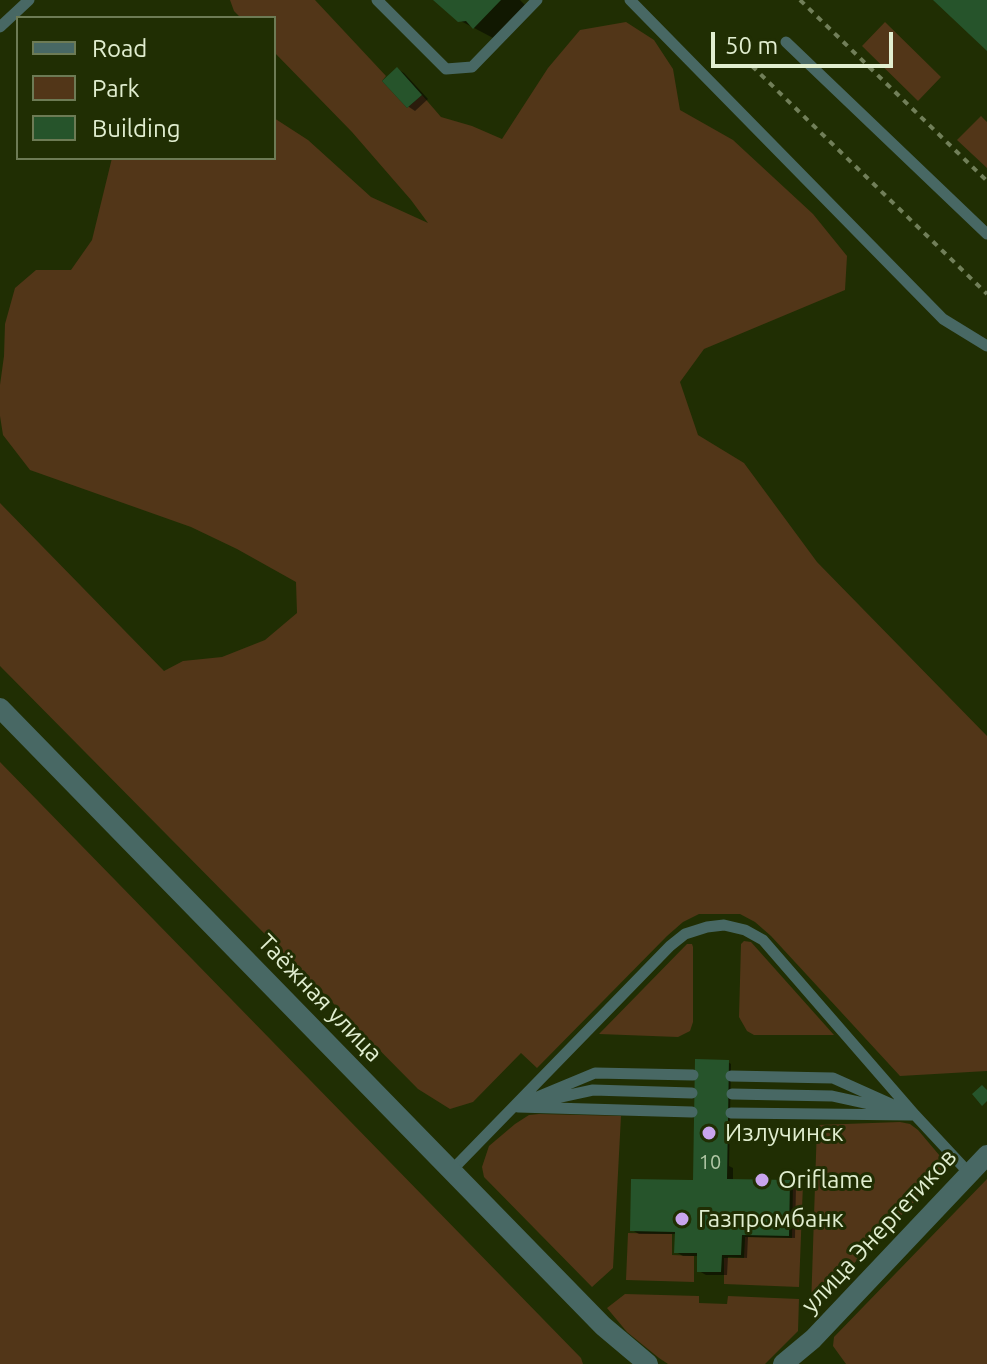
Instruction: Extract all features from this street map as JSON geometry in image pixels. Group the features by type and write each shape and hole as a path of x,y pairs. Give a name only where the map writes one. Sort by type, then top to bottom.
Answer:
{"street":[{"name":"Таёжная улица","path":"0,708 603,1326"},
{"name":"улица Энергетиков","path":"809,1342 987,1155"},
{"path":"603,1326 629,1364"},
{"path":"603,1326 648,1364"},
{"path":"783,1364 809,1342"},
{"path":"799,1364 809,1342"}],"lane":[{"path":"0,27 29,0"},
{"path":"377,0 446,69 472,67 537,0"},
{"path":"630,0 943,319 987,346"},
{"path":"786,42 987,234"},
{"path":"451,1171 670,946 685,934 724,925 745,930 763,940 969,1173"},
{"path":"514,1107 595,1073 693,1075"},
{"path":"731,1076 833,1078 915,1115"},
{"path":"514,1107 593,1090 692,1093"},
{"path":"732,1094 832,1096 915,1115"},
{"path":"514,1107 692,1112"},
{"path":"731,1113 915,1115"}],"path":[{"path":"800,0 987,181"},
{"path":"752,66 987,294"}],"green space":[{"path":"230,0 315,0 386,76 382,81 407,108 422,95 441,117 502,139 548,68 580,30 626,22 654,40 673,69 680,110 733,140 813,214 847,256 845,290 704,349 680,382 698,435 744,463 817,562 987,736 987,1071 900,1076 755,922 740,914 699,914 683,922 667,936 537,1068 521,1053 473,1102 450,1109 418,1089 0,666 0,503 164,671 183,661 222,657 265,640 297,613 296,582 237,549 191,527 30,470 3,435 0,416 5,324 15,288 36,270 71,270 92,240 112,160 276,160 276,119 308,140 371,197 428,223 352,132 276,54 276,16 239,16"},
{"path":"885,22 941,77 918,101 862,46"},
{"path":"981,116 987,122 987,168 957,140"},
{"path":"0,762 581,1358 583,1364 0,1364"},
{"path":"751,942 834,1035 754,1035 747,1031 739,1017 741,944"},
{"path":"687,944 693,947 693,1022 690,1031 678,1037 599,1034"},
{"path":"529,1115 621,1116 613,1268 592,1287 484,1177 482,1167 489,1146"},
{"path":"900,1122 918,1130 940,1156 942,1166 939,1177 811,1307 817,1125"},
{"path":"987,1179 987,1364 846,1364 833,1346 834,1337"},
{"path":"793,1183 803,1184 799,1287 724,1284 724,1258 744,1258 745,1237 792,1238"},
{"path":"628,1233 672,1234 672,1255 694,1256 694,1282 626,1280"},
{"path":"625,1294 699,1296 699,1303 727,1304 728,1296 799,1299 798,1331 765,1364 668,1364 627,1332 607,1308"}],"building":[{"path":"433,0 501,0 473,29 466,21 458,22"},
{"path":"933,0 987,0 987,51"},
{"path":"397,67 422,95 407,108 382,81"},
{"path":"695,1059 729,1060 727,1179 790,1180 789,1236 742,1235 741,1255 722,1255 721,1272 697,1272 697,1253 674,1253 675,1232 630,1231 631,1179 693,1180"},
{"path":"982,1085 987,1090 987,1101 982,1106 972,1094"}],"place":[{"name":"Излучинск","path":"709,1133"},
{"name":"Oriflame","path":"762,1180"},
{"name":"Газпромбанк","path":"682,1219"}]}
